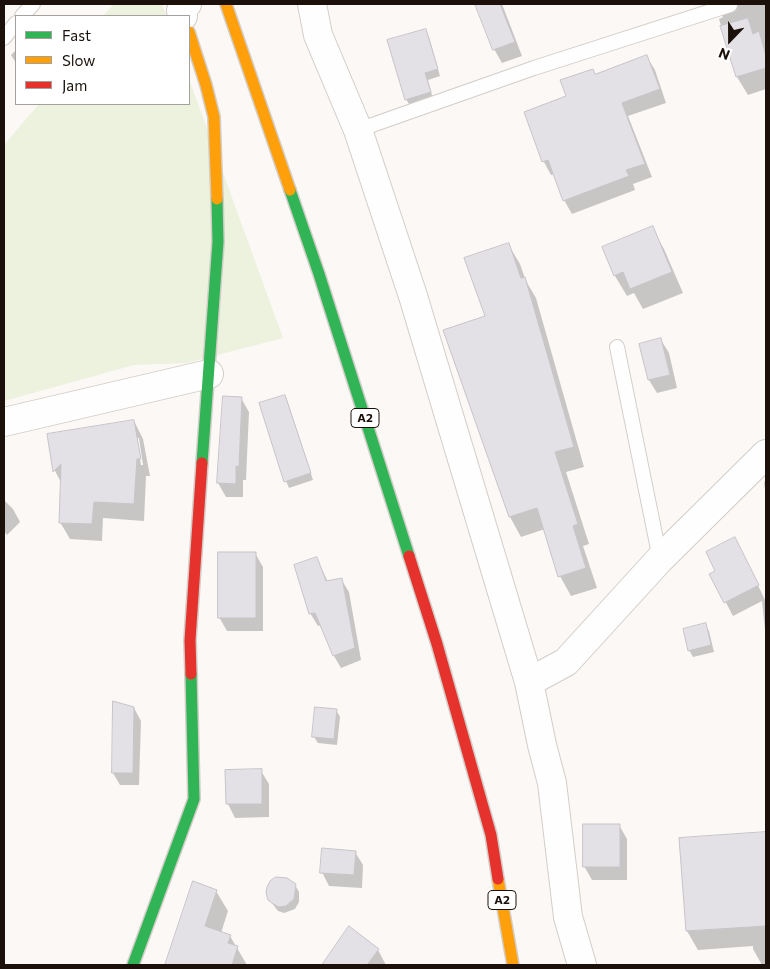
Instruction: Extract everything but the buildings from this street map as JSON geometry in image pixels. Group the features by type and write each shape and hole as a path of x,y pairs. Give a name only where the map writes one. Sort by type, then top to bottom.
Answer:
{"main road":[{"name":"A2","path":"226,4 319,274 437,644 491,836 513,965"},
{"path":"133,965 194,799 190,640 218,242 214,117 190,35"}],"street":[{"path":"183,15 181,11 187,4"},
{"path":"312,4 318,35 358,130 413,296 529,682 552,782 568,917 582,965"},
{"path":"4,422 209,374"},
{"path":"529,682 566,662 660,559 766,454"}],"lane":[{"path":"23,15 32,4"},
{"path":"358,130 534,68 730,5"},
{"path":"4,38 15,24"},
{"path":"617,347 660,559"}],"green space":[{"path":"114,4 162,4 166,15 104,15"},
{"path":"190,82 283,338 187,363 134,365 4,401 4,145 38,105 190,105"}],"traffic: fast":[{"path":"290,190 319,274 409,556"},
{"path":"202,463 218,242 217,199"},
{"path":"133,965 194,799 191,674"}],"traffic: slow":[{"path":"226,4 290,190"},
{"path":"190,35 214,117 217,199"},
{"path":"498,879 513,965"}],"traffic: jam":[{"path":"191,674 190,640 202,463"},
{"path":"409,556 437,644 491,835 498,879"}]}
